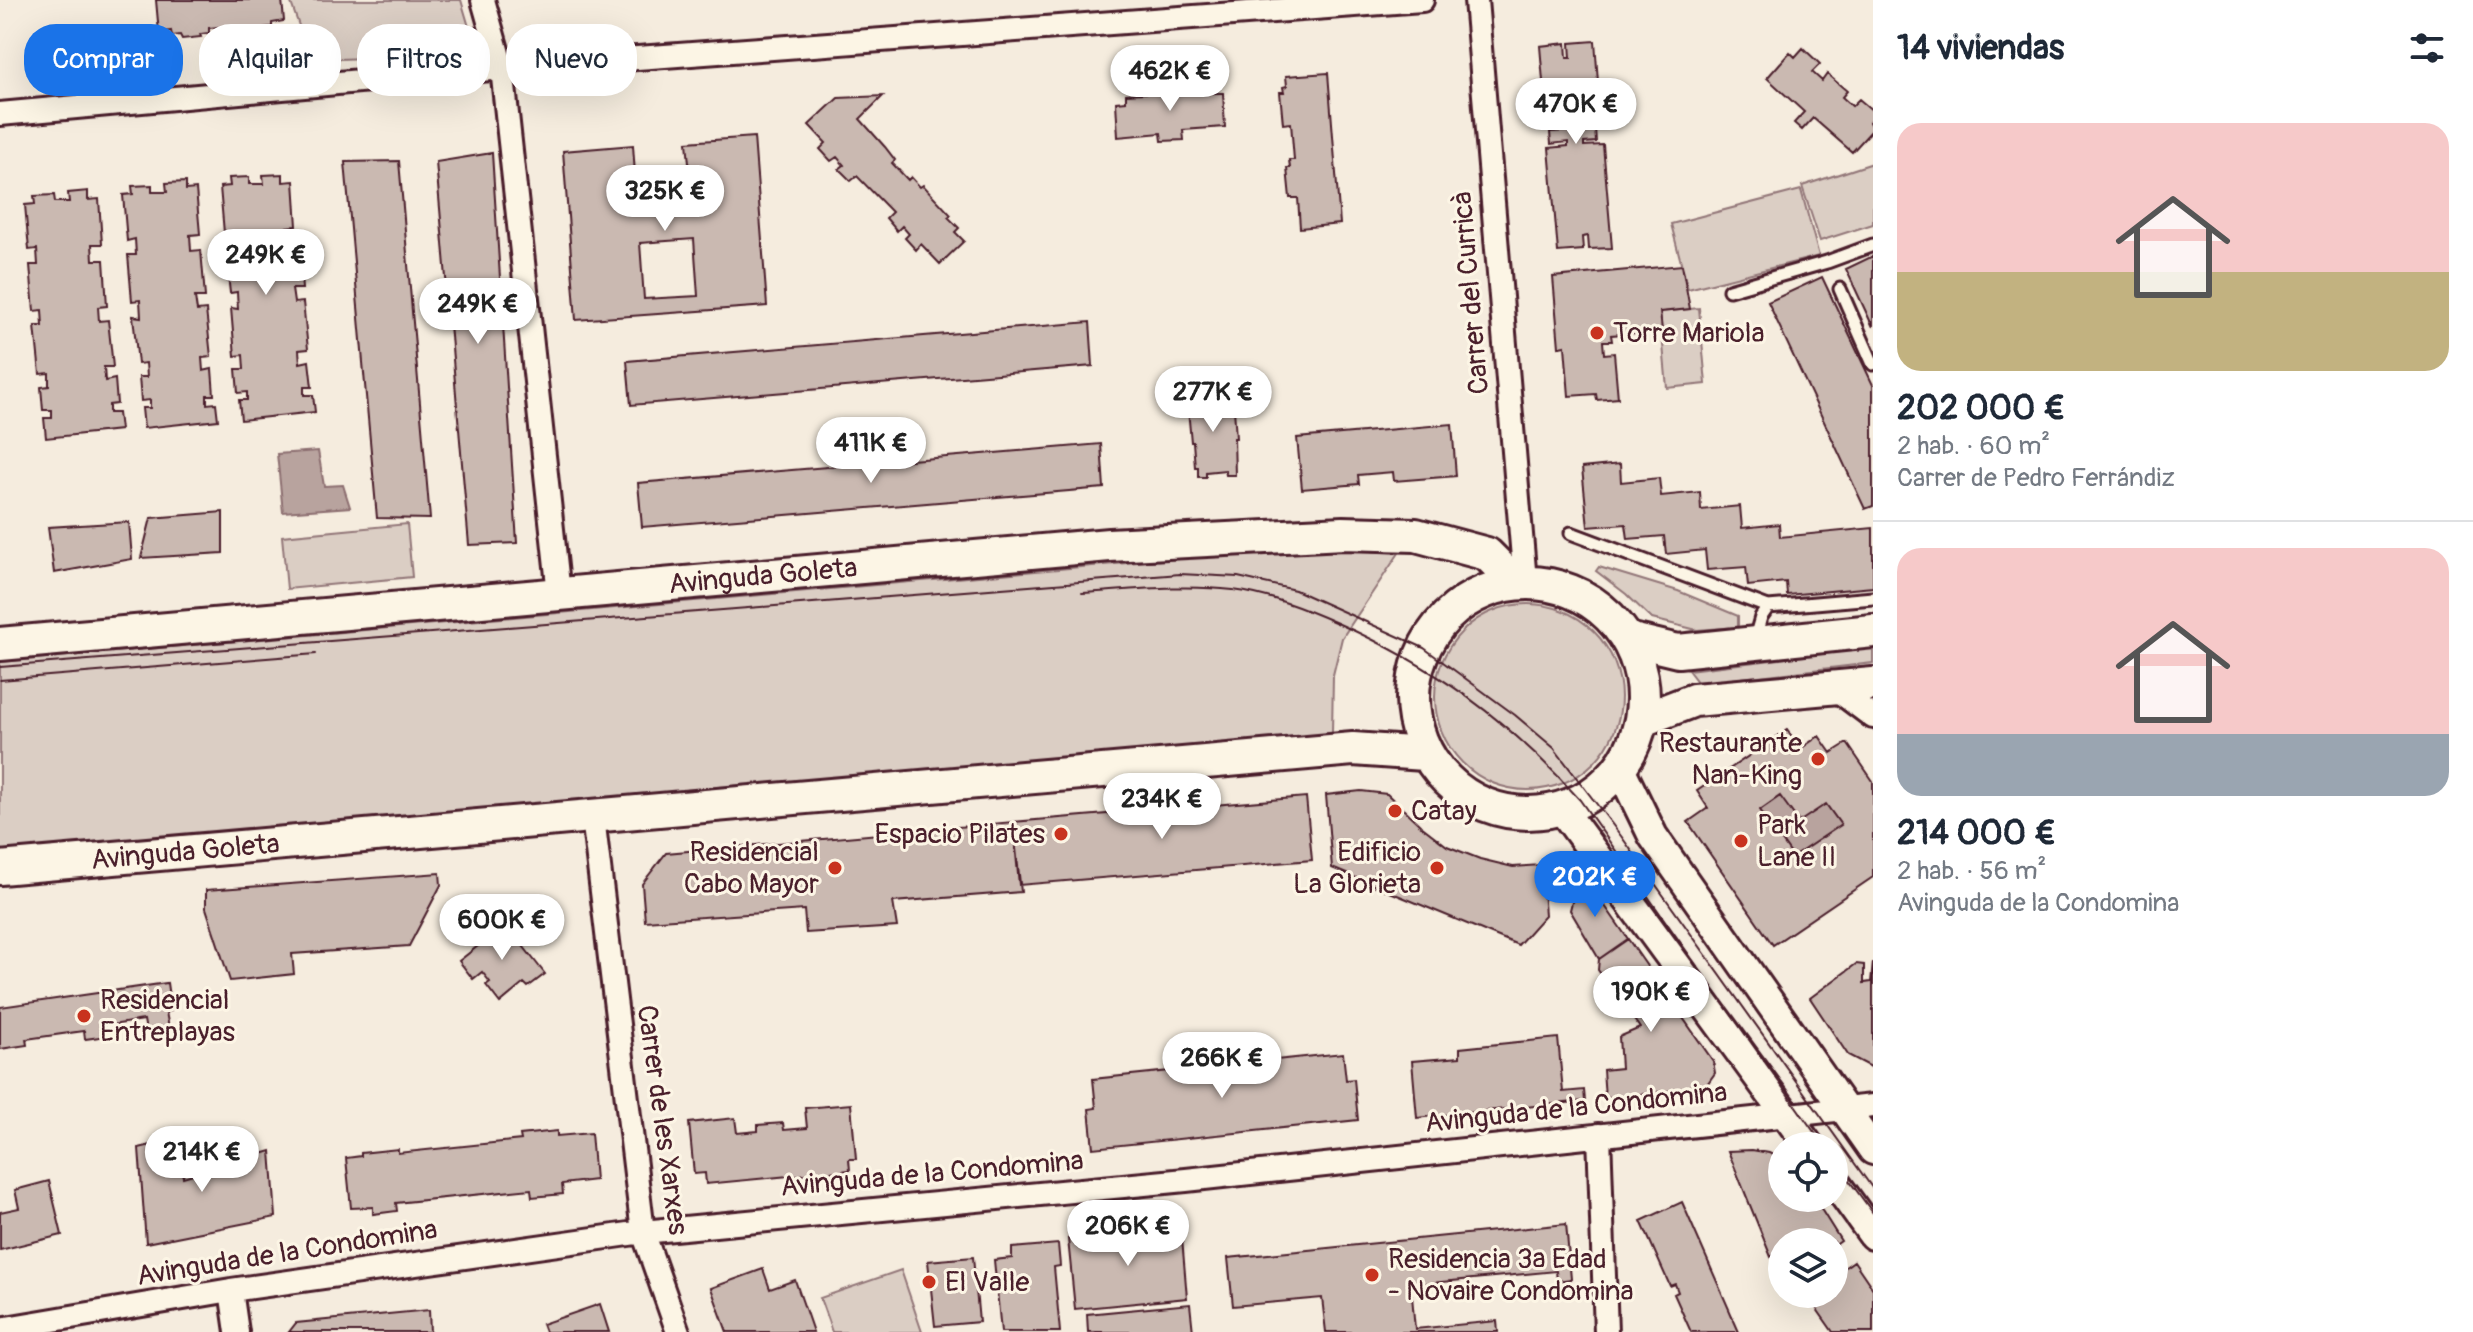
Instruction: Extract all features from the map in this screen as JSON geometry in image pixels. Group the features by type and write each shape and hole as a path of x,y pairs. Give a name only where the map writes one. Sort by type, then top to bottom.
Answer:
{"main road":[{"name":"Avinguda Goleta","path":"0,644 1109,545 1343,533 1416,535 1487,554 1520,582"},
{"path":"1520,582 1561,587 1595,603 1628,639 1642,677 1642,720 1632,748 1620,768 1591,795 1561,808 1530,812 1491,806 1438,775 1424,754 1411,722 1413,691 1424,648 1437,626 1473,596 1520,582"},
{"path":"1628,639 1678,651 1873,631"},
{"path":"1642,720 1694,700 1837,690 1873,684"},
{"name":"Avinguda Goleta","path":"0,868 1353,749 1424,754"}],"street":[{"path":"483,0 502,68 559,594"},
{"path":"0,114 502,68 1422,0"},
{"name":"Carrer del Curricà","path":"1476,0 1520,582"},
{"path":"1837,690 1873,717"},
{"path":"1620,768 1653,836 1859,1108 1873,1150"},
{"path":"1561,808 1799,1132"},
{"name":"Carrer de les Xarxes","path":"593,817 643,1232 678,1332"},
{"name":"Avinguda de la Condomina","path":"0,1329 231,1290 643,1232 1186,1180 1859,1108"},
{"path":"1599,1135 1606,1332"},
{"path":"1848,1200 1873,1235"},
{"path":"231,1290 237,1332"}],"lane":[{"path":"1729,290 1827,262 1873,245"},
{"path":"1840,289 1873,364"},
{"path":"1571,533 1768,607 1873,598"},
{"path":"1753,642 1761,617 1768,607"}],"shaded area":[{"path":"290,0 461,0 468,24 357,24 357,58 341,59 341,24 298,24"},
{"path":"1873,163 1873,224 1820,241 1802,186"},
{"path":"1801,190 1819,256 1688,289 1671,224"},
{"path":"1699,308 1706,384 1667,388 1660,312"},
{"path":"318,451 324,486 343,485 350,507 283,512 277,454"},
{"path":"407,524 412,577 287,589 282,536"},
{"path":"1309,547 1399,553 1342,638 1333,675 1332,733 1296,741 0,857 0,662"},
{"path":"1599,567 1678,591 1738,616 1738,627 1697,630 1652,619 1596,571"},
{"path":"1528,604 1546,605 1564,611 1594,631 1614,661 1620,679 1620,715 1614,733 1594,763 1564,783 1546,789 1528,790 1510,789 1492,783 1462,763 1442,733 1436,715 1435,697 1436,679 1442,661 1462,631 1492,611 1510,605"},
{"path":"1873,648 1873,663 1698,683 1688,670"},
{"path":"1780,796 1826,804 1841,825 1793,857 1760,810"},
{"path":"901,1270 922,1332 832,1332 820,1298"}],"building":[{"path":"156,0 282,0 284,21 272,24 199,24 199,37 183,39 183,24 158,24"},
{"path":"1595,41 1601,123 1582,125 1582,129 1595,128 1596,142 1584,143 1584,146 1603,145 1612,248 1589,249 1588,236 1582,237 1583,250 1558,252 1549,148 1568,146 1568,142 1551,144 1550,132 1568,131 1568,126 1547,128 1540,46 1566,43 1567,58 1571,58 1570,43"},
{"path":"1803,48 1820,64 1812,72 1822,81 1827,74 1847,91 1842,97 1852,106 1859,99 1873,111 1869,122 1873,129 1852,152 1813,118 1802,130 1794,123 1804,112 1767,78 1790,52 1795,57"},
{"path":"1328,73 1340,224 1300,228 1298,198 1290,198 1287,168 1290,168 1289,160 1294,160 1291,123 1283,124 1280,92 1284,92 1283,87 1287,86 1286,76"},
{"path":"1212,87 1213,93 1223,93 1225,127 1183,130 1184,140 1162,141 1161,133 1118,137 1116,102 1126,101 1126,94"},
{"path":"883,96 860,119 908,180 911,177 920,187 923,185 951,215 948,217 959,228 955,232 964,241 940,264 921,244 916,250 905,238 909,234 902,226 897,231 886,218 892,212 857,176 851,181 839,169 844,165 837,157 831,161 820,149 826,143 809,125 838,98"},
{"path":"754,137 767,306 576,320 563,151 633,145 636,189 691,185 687,142","holes":["694,239 698,296 644,299 640,243"]},
{"path":"492,153 517,543 469,545 436,162"},
{"path":"399,161 430,519 377,518 345,162"},
{"path":"283,174 283,182 294,181 297,226 287,227 288,242 298,242 302,289 292,289 294,303 303,302 308,349 299,350 300,363 309,361 312,387 304,387 304,395 313,395 315,412 241,420 239,400 247,400 247,392 238,393 236,369 244,369 243,355 235,356 231,308 238,309 237,292 230,293 225,247 233,247 232,232 224,233 220,187 230,186 229,178 249,177 249,184 264,184 263,175"},
{"path":"186,182 186,190 196,189 200,234 190,235 191,251 201,250 205,297 195,297 197,311 206,310 211,357 202,358 203,371 212,369 214,395 207,395 207,404 216,403 218,420 144,428 142,408 150,408 150,400 141,401 139,377 147,377 146,363 138,364 133,316 141,317 140,300 132,301 128,255 136,255 135,239 127,241 123,195 133,194 132,186 152,185 152,192 167,192 166,183"},
{"path":"88,191 88,200 99,199 102,244 92,244 93,260 104,260 107,306 98,307 99,321 108,320 113,367 104,367 105,381 115,379 117,404 109,405 109,413 118,413 120,430 46,438 44,418 52,418 52,410 43,410 41,387 49,386 49,373 40,374 35,326 43,326 42,310 34,311 30,265 38,265 37,249 29,250 25,205 35,204 34,196 54,195 55,202 69,202 68,193"},
{"path":"1873,256 1873,327 1846,269"},
{"name":"Torre Mariola","path":"1682,265 1690,309 1660,312 1662,331 1611,335 1612,341 1603,341 1604,354 1614,353 1618,398 1597,400 1596,394 1569,396 1565,346 1559,347 1553,277"},
{"path":"1822,277 1873,385 1873,506 1865,509 1768,302"},
{"path":"1090,322 1093,366 631,405 627,361"},
{"path":"1233,394 1235,475 1226,475 1225,470 1206,472 1206,477 1198,477 1187,398 1204,396 1208,409 1214,409 1215,396"},
{"path":"1452,424 1456,476 1394,481 1393,472 1358,475 1359,484 1302,489 1297,438"},
{"path":"1101,444 1104,488 642,527 638,483"},
{"path":"1620,464 1621,482 1659,478 1661,496 1700,492 1701,510 1740,506 1742,528 1779,524 1780,537 1873,528 1873,587 1787,595 1786,582 1748,586 1746,567 1707,570 1705,550 1666,554 1664,536 1628,539 1626,524 1588,527 1582,468"},
{"path":"223,512 223,553 141,558 151,518"},
{"path":"129,522 132,559 54,573 48,527"},
{"name":"Park Lane II","path":"1787,730 1800,749 1819,736 1831,753 1847,743 1873,781 1873,877 1773,945 1688,822 1708,808 1697,791","holes":["1780,796 1799,822 1826,804 1841,825 1793,857 1760,810"]},
{"name":"Edificio La Glorieta","path":"1361,791 1387,794 1447,846 1513,867 1541,865 1545,915 1518,945 1332,868 1326,795"},
{"path":"1306,797 1312,860 1019,885 1013,822"},
{"name":"Residencial Cabo Mayor","path":"1013,822 1021,892 893,902 897,927 806,933 804,910 645,921 642,884 666,853"},
{"path":"1580,870 1628,939 1599,959 1570,910"},
{"path":"440,873 441,885 409,946 292,954 294,974 230,981 206,908 206,890"},
{"path":"502,919 545,974 528,987 524,983 500,1003 486,985 490,982 482,972 473,979 459,961 488,938 484,933"},
{"path":"1628,939 1713,1061 1715,1073 1705,1087 1605,1098 1603,1070 1621,1068 1619,1037 1640,1028 1598,970 1599,959"},
{"path":"1873,962 1873,1068 1848,1055 1810,998 1856,964 1864,965 1864,983 1871,982"},
{"name":"Residencial Entreplayas","path":"167,983 171,1011 166,1012 169,1028 146,1031 144,1020 105,1026 107,1036 85,1039 84,1031 26,1039 27,1045 0,1049 0,1007"},
{"path":"1558,1038 1563,1092 1584,1090 1585,1101 1417,1118 1412,1061 1460,1057 1460,1048"},
{"path":"1343,1053 1346,1080 1354,1079 1358,1120 1093,1148 1089,1109 1096,1108 1093,1079"},
{"path":"851,1104 856,1159 849,1159 850,1170 706,1184 705,1173 694,1174 689,1123 735,1118 737,1133 758,1131 758,1125 783,1123 784,1130 807,1128 805,1108"},
{"path":"557,1131 557,1136 591,1133 595,1180 562,1184 563,1194 532,1197 531,1189 396,1203 397,1211 373,1214 373,1207 351,1208 346,1158 398,1149 398,1153 521,1140 520,1135"},
{"path":"175,1139 183,1177 271,1151 276,1217 146,1243 139,1148"},
{"path":"1728,1151 1768,1153 1768,1212 1823,1212 1833,1228 1768,1228 1768,1250"},
{"path":"49,1181 62,1235 0,1250 0,1212 19,1208 15,1190"},
{"path":"1682,1202 1739,1332 1691,1332 1674,1294 1678,1292 1675,1284 1670,1286 1641,1221"},
{"name":"Residencia 3ª Edad - Novaire Condomina","path":"1566,1224 1571,1279 1557,1281 1556,1271 1411,1285 1415,1329 1497,1321 1498,1332 1326,1332 1322,1298 1233,1306 1228,1258"},
{"path":"1181,1226 1187,1298 1075,1309 1068,1239"},
{"path":"1058,1244 1060,1266 1054,1267 1060,1332 1001,1332 994,1260 1012,1258 1012,1248"},
{"path":"973,1257 979,1322 935,1326 928,1261"},
{"path":"1854,1261 1873,1289 1873,1332 1833,1332 1816,1308 1848,1308 1848,1265"},
{"path":"763,1269 770,1289 795,1280 813,1332 727,1332 711,1288"},
{"path":"600,1304 609,1332 545,1332 542,1324"},
{"path":"1190,1304 1193,1332 1088,1332 1087,1314"},
{"path":"429,1310 430,1332 289,1332 296,1323"}],"tram line":[{"path":"0,667 1180,574 1238,577 1295,590 1424,648 1554,748 1621,836 1873,1189"},
{"path":"1082,593 1195,588 1233,590 1273,599 1312,612 1406,657 1498,720 1580,800 1814,1132"},
{"path":"0,680 316,654"},
{"path":"1848,1179 1873,1213"}],"place":[{"name":"Torre Mariola","path":"1597,333"},
{"name":"Restaurante Nan-King","path":"1818,759"},
{"name":"Catay","path":"1395,811"},
{"name":"Espacio Pilates","path":"1061,834"},
{"name":"Park Lane II","path":"1741,841"},
{"name":"Residencial Cabo Mayor","path":"835,868"},
{"name":"Edificio La Glorieta","path":"1437,868"},
{"name":"Residencial Entreplayas","path":"84,1016"},
{"name":"Residencia 3ª Edad - Novaire Condomina","path":"1372,1275"},
{"name":"El Valle","path":"929,1282"}]}
